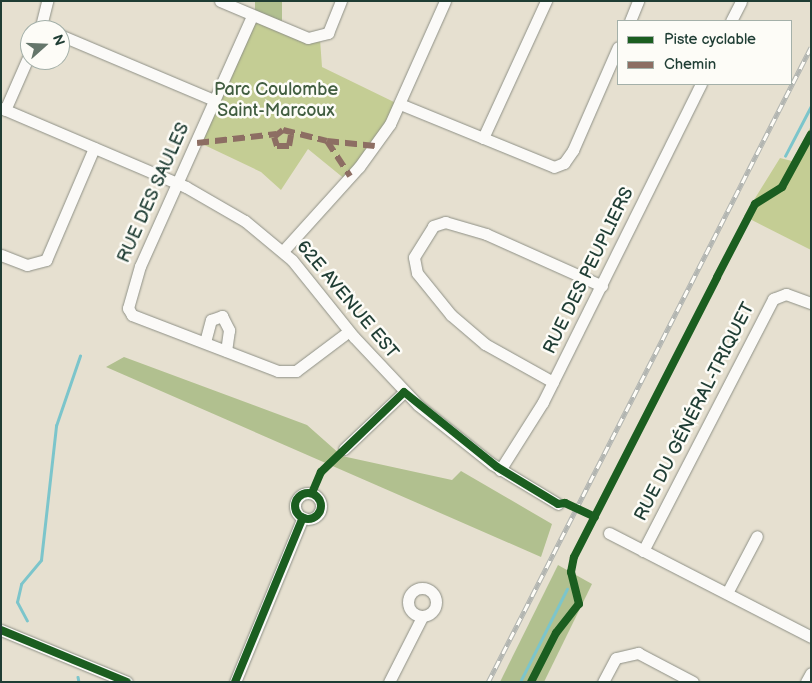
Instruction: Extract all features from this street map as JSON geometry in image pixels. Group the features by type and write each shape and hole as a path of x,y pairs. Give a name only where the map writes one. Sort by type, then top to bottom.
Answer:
{"street":[{"path":"45,20 48,1"},
{"path":"220,1 308,38 319,38 328,33 341,1"},
{"path":"283,251 359,167 400,104 445,1"},
{"path":"483,138 546,1"},
{"path":"630,20 638,1"},
{"path":"732,20 741,1"},
{"name":"RUE DES SAULES","path":"252,16 130,290 128,308 132,315 226,351 292,373 348,331"},
{"path":"70,39 214,100"},
{"path":"400,104 554,166 564,163 617,49"},
{"path":"3,109 22,70"},
{"name":"RUE DES PEUPLIERS","path":"500,470 553,382 701,85"},
{"name":"62E AVENUE EST","path":"3,109 177,184 227,208 283,251 348,331 404,392 500,470 558,504"},
{"path":"1,255 28,265 46,260 94,148"},
{"path":"553,382 485,344 451,316 416,273 414,257 433,226 445,222 486,234 602,286"},
{"name":"RUE DU GÉNÉRAL-TRIQUET","path":"643,551 773,299 786,294 811,303"},
{"path":"205,342 211,320 222,316 229,330 226,351"},
{"path":"344,449 404,392"},
{"path":"235,682 303,517"},
{"path":"609,533 811,637"},
{"path":"726,593 757,536"},
{"path":"389,682 422,616"},
{"path":"1,630 127,682"},
{"path":"603,682 616,658 638,653 693,682"},
{"path":"806,682 811,673"}],"green space":[{"path":"255,1 282,1 282,21 255,14"},
{"name":"Parc Coulombe Saint-Marcoux","path":"253,17 320,39 322,67 396,103 375,144 346,180 308,149 281,190 261,172 198,142"},
{"path":"811,126 811,250 744,216 780,158 792,161"},
{"path":"124,357 307,425 342,456 452,480 461,471 552,524 541,557 106,367"},
{"path":"558,565 592,584 544,682 500,682"}],"waterway":[{"path":"785,156 811,106"},
{"path":"27,621 17,602 21,584 41,560 56,426 80,356"},
{"path":"520,682 567,589"},
{"path":"78,677 79,682"}],"railway":[{"path":"792,84 811,47"},
{"path":"488,682 792,85"}],"marked path":[{"path":"291,135 289,146 277,146 274,137 283,130 327,141 350,176"},
{"path":"197,143 276,134"},
{"path":"327,141 375,146"}],"cycle path":[{"path":"531,682 556,633 579,604 571,572 574,557 717,277 755,204 782,187 811,134"},
{"path":"312,493 321,472 404,392 497,467 558,504 565,503 595,517"},
{"path":"308,493 317,497 321,506 317,515 308,519 299,515 295,506 299,497 308,493"},
{"path":"235,682 303,517"},
{"path":"1,630 127,682"}]}
